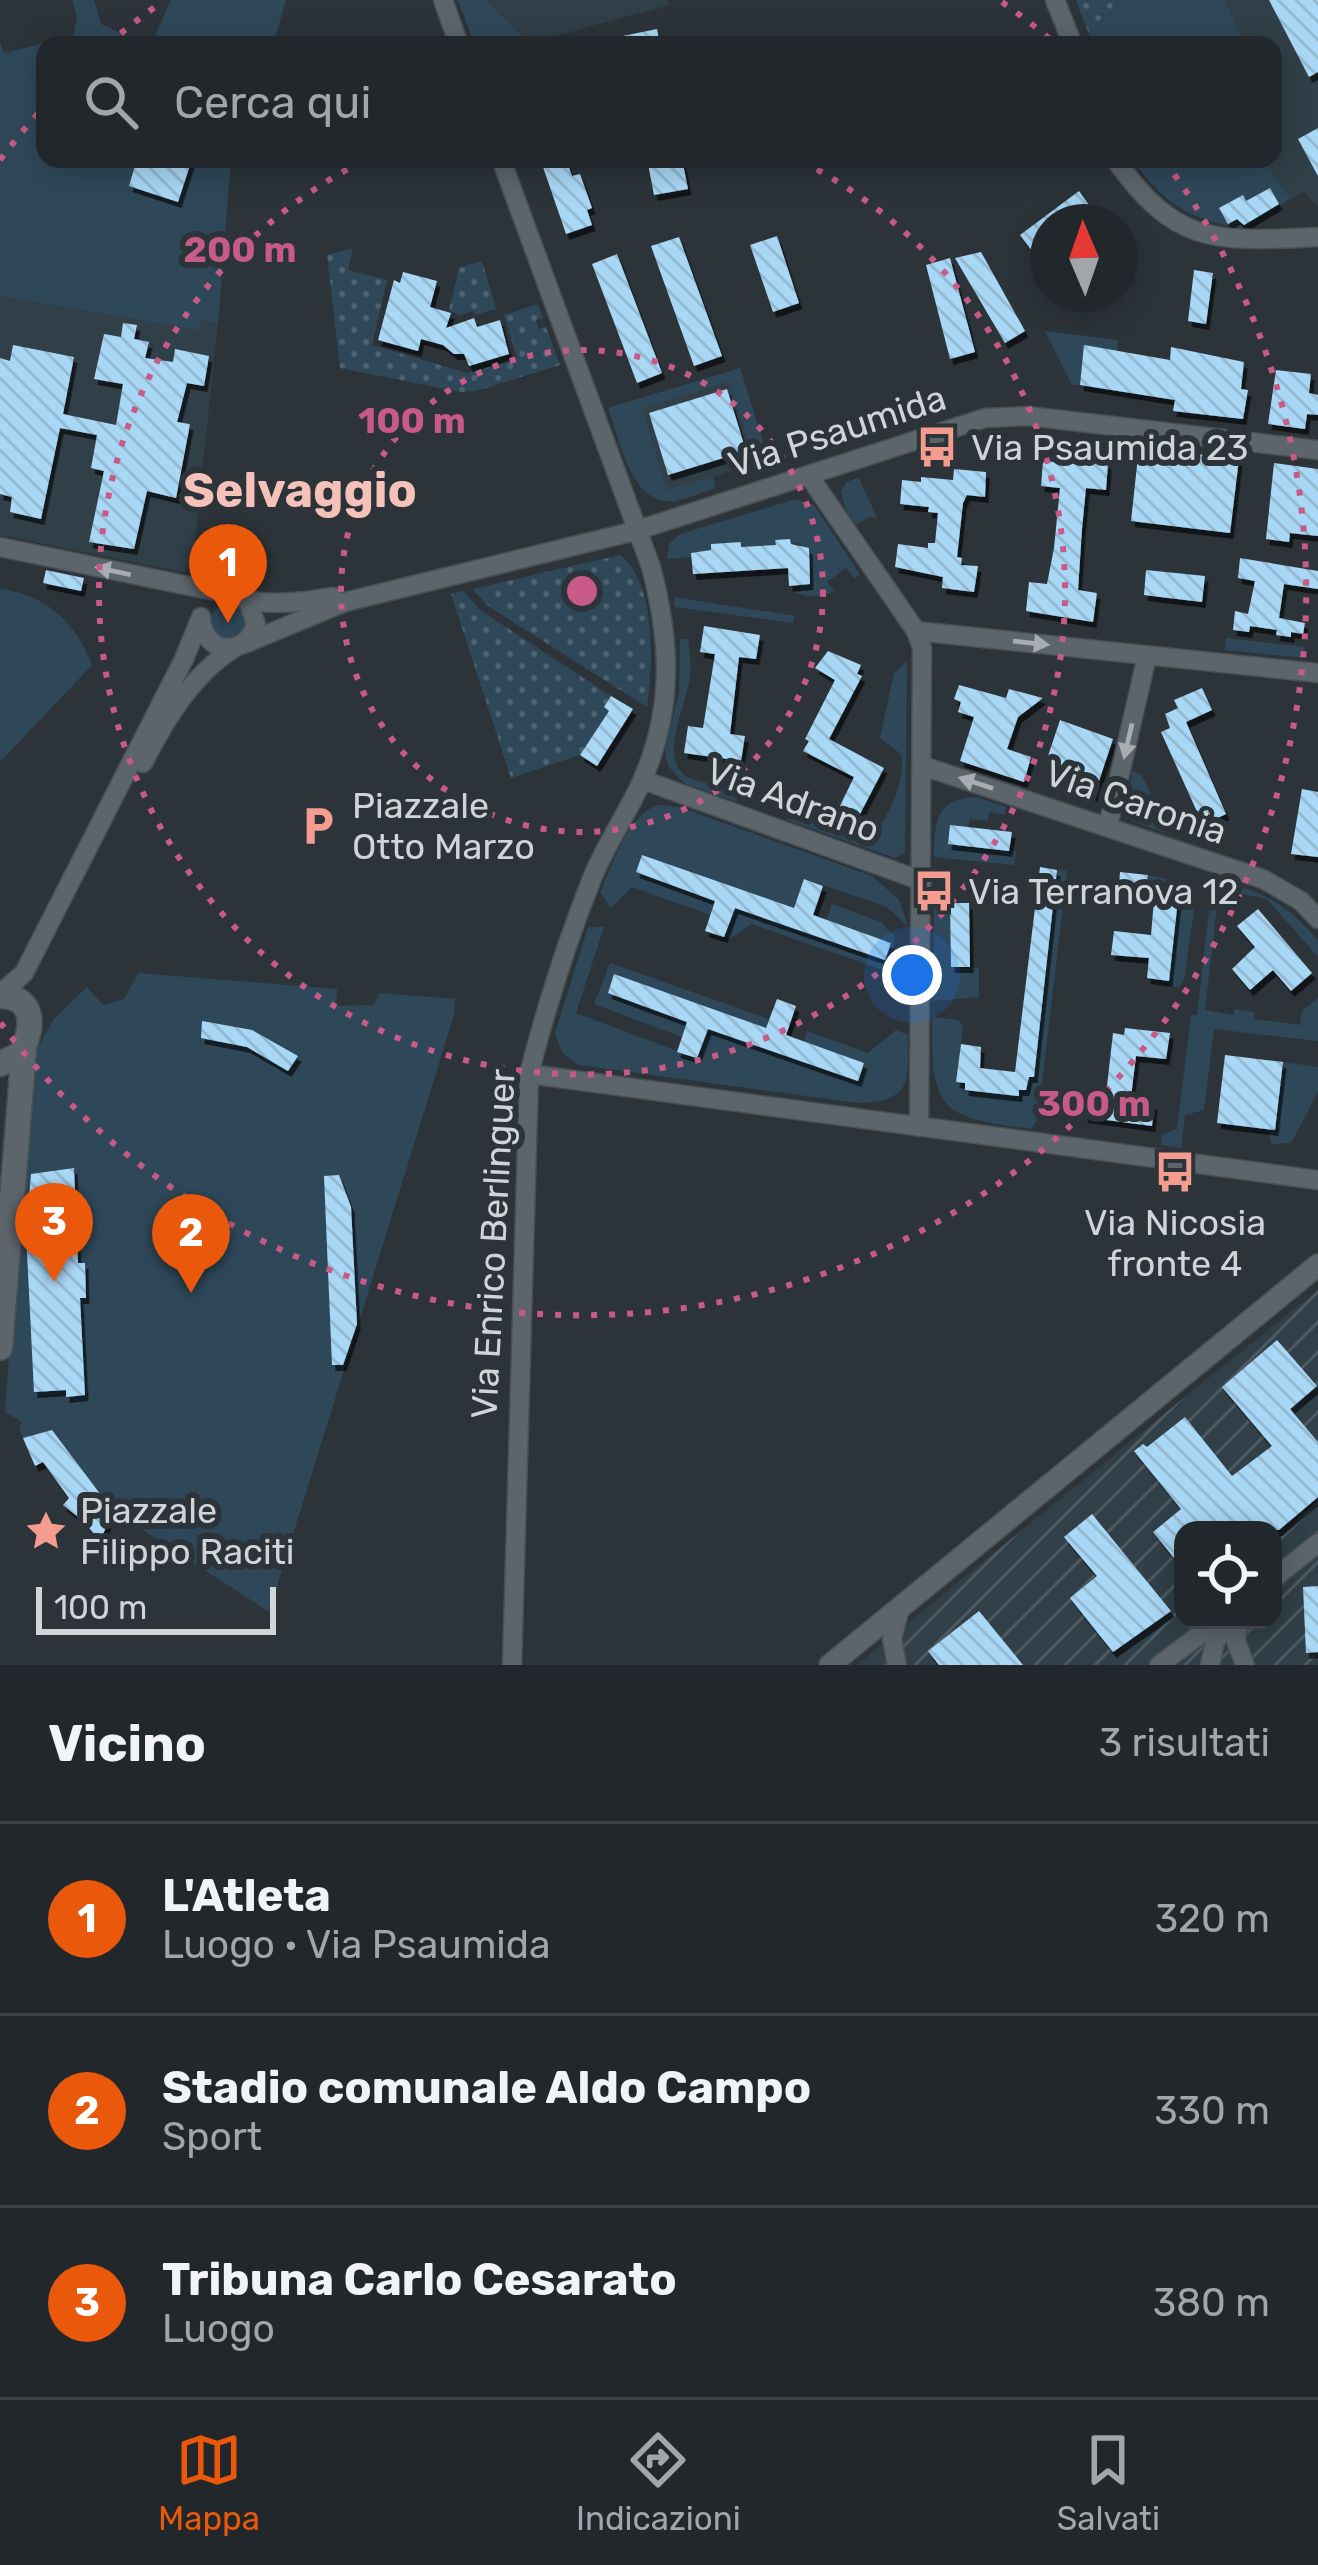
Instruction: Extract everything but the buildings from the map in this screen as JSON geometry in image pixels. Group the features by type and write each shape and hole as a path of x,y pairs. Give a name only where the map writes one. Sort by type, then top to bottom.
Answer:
{"main road":[{"path":"0,1348 24,1049 31,1017 4,994"},
{"path":"0,1064 24,1049"},
{"path":"0,1125 14,1169"}],"street":[{"path":"443,0 456,36"},
{"path":"1055,0 1069,36"},
{"name":"Via Enrico Berlinguer","path":"504,168 663,613 668,672 643,780 592,876 550,994 529,1074 512,1665"},
{"path":"1122,168 1151,203 1185,229 1241,240 1318,238"},
{"name":"Via Psaumida","path":"385,590 635,531 950,428 1009,416 1318,450"},
{"path":"809,476 916,631 922,647 919,1127"},
{"path":"0,547 248,602 270,604 385,590"},
{"path":"31,1017 32,982 152,746 190,688 212,663 239,647 310,614 385,590"},
{"path":"4,994 24,973 209,602 225,595"},
{"path":"239,647 256,624 248,602"},
{"path":"201,617 206,638 218,647 239,647"},
{"path":"916,631 1318,673"},
{"path":"1108,826 1147,656"},
{"name":"Via Caronia","path":"923,766 1281,887 1318,919"},
{"name":"Via Adrano","path":"643,780 922,881"},
{"path":"529,1074 1311,1181"},
{"path":"830,1665 1318,1265"},
{"path":"1282,1572 1318,1543"},
{"path":"897,1665 892,1639 900,1608"},
{"path":"1159,1665 1208,1629"},
{"path":"1210,1665 1215,1642 1226,1629"},
{"path":"1235,1629 1245,1665"},
{"path":"856,1665 863,1638"}],"shaded area":[{"path":"72,0 94,0 101,24 128,36 73,36 77,18"},
{"path":"171,0 286,0 276,36 155,36"},
{"path":"458,0 668,0 669,5 555,36 472,36"},
{"path":"458,0 485,0 522,36 472,36"},
{"path":"1076,0 1141,0 1126,36 1090,36"},
{"path":"1115,0 1225,0 1240,36 1101,36"},
{"path":"1225,0 1318,0 1318,207 1304,192 1290,199 1270,169 1282,168 1282,36 1240,36"},
{"path":"0,42 4,53 36,45 36,168 230,168 218,323 201,320 199,330 0,296"},
{"path":"1139,168 1270,168 1290,199 1242,228 1192,214 1155,187"},
{"path":"353,248 348,270 387,280 372,345 467,373 517,358 504,315 538,304 543,318 536,320 538,329 546,327 560,365 461,392 340,368 327,255"},
{"path":"482,261 496,309 475,315 449,310 459,268"},
{"path":"0,296 198,329 201,320 218,323 192,567 183,572 0,535"},
{"path":"1045,331 1118,340 1117,351 1085,346 1080,385 1072,385"},
{"path":"740,368 772,469 738,480 731,471 713,477 715,488 674,502 640,487 608,408"},
{"path":"740,368 770,465 743,474 733,458 751,451 729,381 642,408 667,490 713,477 715,488 680,500 655,498 635,479 608,408"},
{"path":"859,478 877,518 856,525 841,492 846,482"},
{"path":"796,499 814,505 860,574 855,579 846,568 827,582 834,591 828,594 789,591 810,583 809,549 789,539 776,540 776,545 711,544 711,550 692,553 692,557 667,559 669,544 680,534"},
{"path":"620,555 641,585 650,626 647,707 488,606 473,589"},
{"path":"0,589 32,597 57,613 77,636 92,665 0,762"},
{"path":"463,591 480,610 611,696 604,707 609,711 580,755 511,778 451,594"},
{"path":"674,597 795,616 793,623 675,607"},
{"path":"228,604 241,609 246,622 241,635 228,640 215,635 210,622 215,609"},
{"path":"1226,638 1305,647 1303,658 1225,650"},
{"path":"680,639 688,639 690,673 675,740 676,764 693,780 739,787 737,802 684,783 668,766 665,751 679,692"},
{"path":"907,661 905,853 895,858 787,820 789,812 863,839 880,824 893,802 902,765 901,754 880,738 894,673"},
{"path":"1132,771 1141,774 1168,826 1165,833 1124,818"},
{"path":"976,797 1006,807 1005,815 989,812 988,821 970,819 968,827 948,844 1016,851 1014,865 934,857 935,833 945,807"},
{"path":"657,805 679,807 872,876 899,900 908,926 887,907 805,879 794,908 643,855 637,872 715,901 710,915 632,887 611,908 600,892 616,855 637,820"},
{"path":"1057,870 1067,871 1038,1118 1031,1129 977,1120 947,1104 939,1091 932,1017 958,1020 963,1026 956,1081 965,1083 965,1090 1018,1096 1019,1090 1026,1090 1029,1077 1034,1076"},
{"path":"1148,875 1193,885 1196,895 1184,980 1179,987 1170,987 1169,981 1179,891 1147,882"},
{"path":"1213,877 1259,893 1283,907 1318,941 1318,957 1267,899 1219,889 1205,1010 1233,1015 1235,1009 1254,1012 1254,1019 1300,1025 1302,1011 1318,998 1318,1041 1214,1029 1204,1110 1185,1115 1181,1148 1161,1145 1162,1135 1177,1129 1191,1015 1197,1015"},
{"path":"934,903 950,903 951,967 979,968 979,997 932,1001"},
{"path":"832,904 881,922 895,937 890,967 883,970 751,924 730,939 724,937 735,908 885,960 891,943 826,920"},
{"path":"588,927 604,927 576,1013 696,1058 708,1029 857,1081 864,1063 804,1042 807,1031 868,1053 896,1030 908,1035 904,1086 889,1098 858,1103 579,1065 562,1053 555,1033"},
{"path":"610,963 769,1019 766,1028 687,1022 682,1037 594,1004"},
{"path":"138,973 337,989 336,1006 373,1005 380,993 455,999 454,1015 269,1612 114,1511 100,1541 83,1521 52,1431 23,1438 22,1422 5,1412 30,1061 54,1019 87,987 103,1005 124,999"},
{"path":"1283,1062 1318,1067 1318,1092 1291,1143 1272,1144 1267,1129 1276,1129"},
{"path":"1318,1290 1318,1665 857,1665 1185,1397"}],"place":[{"name":"Via Psaumida 23","path":"937,447"},
{"name":"L'Atleta","path":"228,623"},
{"name":"Piazzale Otto Marzo","path":"318,826"},
{"name":"Via Terranova 12","path":"934,891"},
{"name":"Via Nicosia fronte 4","path":"1175,1172"},
{"name":"Tribuna Carlo Cesarato","path":"54,1282"},
{"name":"Stadio comunale Aldo Campo","path":"191,1293"},
{"name":"Piazzale Filippo Raciti","path":"46,1531"}],"district":[{"name":"Selvaggio","path":"300,490"}]}
